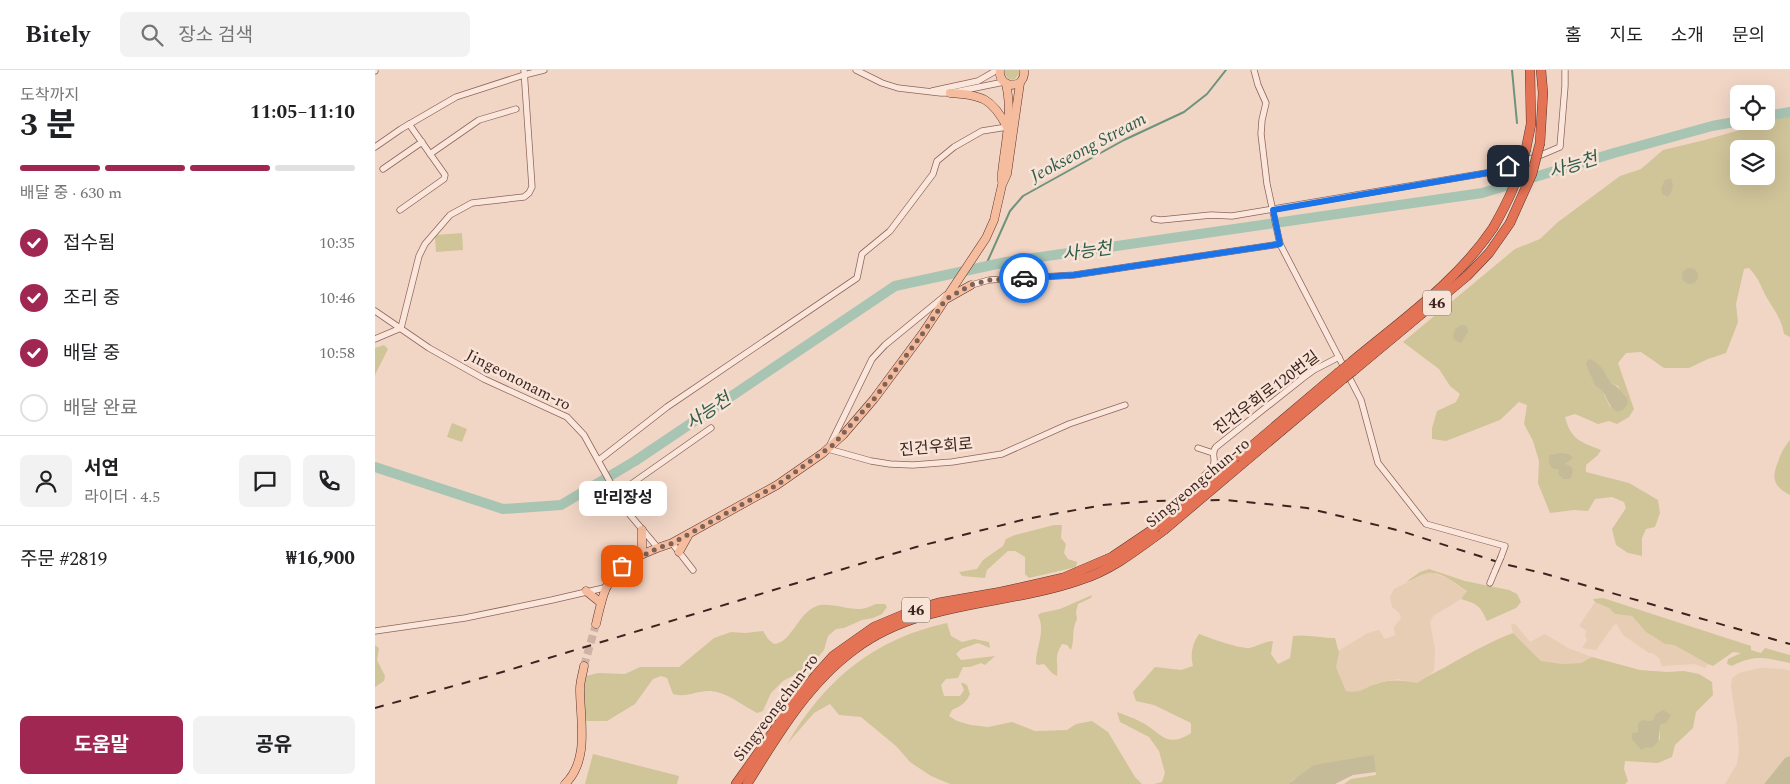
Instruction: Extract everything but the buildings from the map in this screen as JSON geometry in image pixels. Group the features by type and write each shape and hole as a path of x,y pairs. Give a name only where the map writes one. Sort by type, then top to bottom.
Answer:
{"highway":[{"name":"Singyeongchun-ro","path":"1351,368 1443,286 1471,258 1493,228 1519,177 1526,149 1531,124 1530,70"},
{"name":"Singyeongchun-ro","path":"747,784 771,746 807,696 833,667 856,648 889,628 926,614 1038,593 1081,580 1111,567 1341,376 1467,276 1489,253 1510,223 1532,174 1540,143 1543,94 1541,70"},
{"name":"Singyeongchun-ro","path":"736,784 797,698 816,675 833,656 874,627 917,609 938,603 1001,592 1063,578 1112,557 1159,529"}],"main road":[{"path":"998,70 1000,77 1005,83 1011,86 1020,83"},
{"path":"596,624 601,603 615,572 636,558 673,543 777,485 828,449 843,435 874,399 923,333 986,238 994,220 1002,185 1007,174 1020,83 1025,75 1025,70"},
{"path":"1002,185 1009,107 1005,83"},
{"path":"950,93 983,98 999,110 1007,127"},
{"path":"946,299 971,285"},
{"path":"636,558 642,549 642,530"},
{"path":"679,552 689,534"},
{"path":"586,592 601,603"},
{"path":"565,784 578,764 583,744 580,686 584,666"}],"street":[{"path":"375,147 456,96 524,72 544,70"},
{"path":"856,70 882,83 898,88 930,92 950,93 1005,83"},
{"path":"930,92 979,81 998,70"},
{"name":"진건우회로120번길","path":"1253,70 1266,103 1261,134 1267,184 1280,244 1361,400 1378,462 1426,524 1505,546 1490,583"},
{"path":"1154,219 1211,215 1232,216 1273,210 1492,172 1541,155 1559,147 1565,70"},
{"path":"375,339 401,328 419,256 425,244 449,215 472,203 518,199 529,193 532,187 524,72"},
{"path":"431,154 479,120 516,109"},
{"path":"400,210 445,179 445,175 409,124"},
{"path":"600,462 667,407 857,278 863,254 890,231 933,174 937,161 954,147 982,130 1007,127"},
{"path":"383,168 422,142"},
{"path":"828,449 872,359 885,345 952,290 998,279 1074,275 1280,244"},
{"name":"Jingeononam-ro","path":"375,311 429,348 484,380 567,416 584,435 625,509 658,548"},
{"name":"진건우회로120번길","path":"1200,479 1213,466 1213,453 1216,446 1314,370 1339,357"},
{"name":"진건우회로","path":"828,449 884,463 913,465 952,462 1002,454 1069,424 1125,405"},
{"path":"616,493 711,428"},
{"name":"진건우회로120번길","path":"1198,448 1213,453"},
{"path":"673,543 693,570"},
{"path":"375,631 465,618 608,587"}],"shaded area":[{"path":"1005,70 1019,70 1019,74 1014,80 1009,79 1005,75"},
{"path":"1790,117 1790,337 1784,334 1780,320 1760,283 1749,268 1744,269 1736,304 1738,322 1726,353 1689,368 1664,368 1641,352 1626,353 1618,363 1634,409 1629,417 1617,424 1609,421 1598,424 1575,414 1565,417 1570,431 1578,439 1601,450 1586,465 1586,472 1629,483 1658,500 1660,513 1655,527 1646,529 1642,538 1642,556 1628,553 1616,545 1612,529 1626,508 1624,502 1612,497 1595,499 1588,511 1574,510 1550,513 1538,483 1539,461 1533,441 1524,424 1527,405 1519,402 1500,420 1446,441 1432,439 1432,428 1437,411 1456,402 1460,394 1450,386 1439,369 1403,342 1515,249 1540,239 1558,222 1620,176 1641,169 1663,150 1739,130 1775,130 1775,120","holes":["1601,370 1611,383 1618,386 1621,393 1627,397 1610,407 1602,390 1595,386 1593,377"]},
{"path":"1671,178 1673,188 1668,197 1662,194 1661,188 1665,180"},
{"path":"462,233 463,250 436,252 435,235"},
{"path":"1690,268 1698,276 1690,284 1682,276"},
{"path":"1461,325 1467,326 1468,332 1461,343 1453,337 1455,329"},
{"path":"384,345 388,349 375,375 375,348"},
{"path":"1589,359 1599,365 1612,384 1627,397 1628,403 1623,410 1617,412 1613,409 1603,392 1595,386 1586,362"},
{"path":"452,423 467,429 462,442 447,437"},
{"path":"1790,440 1790,495 1777,485 1775,473 1780,456"},
{"path":"1569,454 1573,458 1565,464 1572,467 1573,473 1570,479 1563,479 1558,474 1559,470 1552,468 1549,462 1549,455"},
{"path":"1054,525 1062,525 1061,538 1066,544 1064,553 1068,559 1077,562 1076,567 1029,578 1025,574 1025,557 1015,551 1008,551 987,570 985,578 962,576 959,572 977,569 983,560 1003,546 1006,539"},
{"path":"1429,569 1465,581 1509,590 1517,594 1521,602 1516,608 1487,621 1477,606 1461,599 1467,591 1441,575 1429,573 1406,582 1420,572"},
{"path":"1426,573 1433,573 1447,578 1467,592 1461,599 1433,616 1430,623 1435,649 1434,671 1417,683 1398,679 1377,683 1357,693 1346,691 1336,667 1338,651 1368,633 1379,630 1385,639 1395,635 1394,627 1401,618 1399,613 1392,607 1390,597 1394,589"},
{"path":"1092,595 1091,598 1078,604 1071,650 1067,645 1062,644 1059,649 1057,676 1044,664 1036,664 1041,633 1038,615 1060,609"},
{"path":"1603,598 1751,646 1751,650 1761,653 1765,648 1790,655 1790,663 1754,658 1732,666 1727,664 1728,659 1741,653 1733,652 1713,666 1674,645 1665,644 1646,632 1632,616 1615,614 1609,608 1595,602 1593,599"},
{"path":"1595,602 1609,608 1615,614 1632,616 1646,632 1665,644 1674,645 1708,664 1705,668 1695,664 1662,666 1659,658 1623,635 1617,624 1614,625 1596,650 1582,648 1587,641 1585,634 1587,631 1579,626"},
{"path":"876,604 885,604 887,607 882,614 873,618 836,629 828,636 824,650 814,662 783,681 771,693 763,711 757,713 717,692 673,694 667,678 661,676 653,679 635,704 607,721 586,721 582,687 586,676 598,673 625,674 640,667 679,667 714,638 731,632 763,631 774,644 786,638 805,614 817,606 827,605 860,609"},
{"path":"947,623 951,636 962,642 974,639 989,642 990,648 978,643 961,649 956,654 961,660 995,656 985,665 981,663 970,667 963,667 958,678 946,679 941,685 944,696 960,696 964,690 961,683 967,685 970,694 963,704 952,710 949,716 957,721 971,725 988,727 1012,722 1035,731 1067,730 1076,724 1092,721 1108,732 1135,777 1142,784 950,784 931,776 910,762 896,746 861,717 839,715 830,704 814,713 787,744 818,700 853,666 874,651 896,640 920,630"},
{"path":"1511,624 1515,624 1530,642 1545,634 1568,648 1592,657 1582,663 1562,664 1541,661 1513,633"},
{"path":"1513,633 1541,661 1562,664 1581,663 1592,657 1640,670 1684,671 1699,674 1712,682 1713,695 1696,712 1693,728 1675,745 1672,757 1658,763 1625,761 1624,769 1628,781 1625,784 1344,784 1351,779 1376,775 1374,755 1294,779 1288,784 1154,784 1162,782 1165,773 1159,751 1149,737 1120,722 1117,712 1146,725 1169,739 1175,740 1191,733 1191,723 1154,705 1136,701 1133,692 1155,667 1181,670 1193,666 1192,650 1199,634 1245,648 1273,641 1271,654 1278,664 1290,658 1293,636 1335,638 1339,653 1336,667 1346,691 1351,692 1386,681 1417,683","holes":["1654,719 1661,724 1659,728 1660,739 1646,747 1638,732 1649,721"]},
{"path":"375,645 379,648 377,660 385,676 384,681 375,687"},
{"path":"1760,668 1790,671 1790,756 1785,758 1764,784 1725,784 1737,764 1739,750 1731,687 1732,678 1739,673"},
{"path":"1663,710 1671,715 1666,723 1661,724 1659,740 1651,748 1646,747 1641,750 1632,739 1632,733 1638,732 1638,724 1642,720 1649,721 1654,719 1656,714"},
{"path":"593,754 679,776 677,784 585,784"},
{"path":"1374,755 1376,772 1353,775 1335,784 1288,784 1314,765"},
{"path":"1790,756 1790,784 1764,784 1785,758"}],"waterway":[{"name":"Jeokseong Stream","path":"985,267 1010,211 1023,196 1124,140 1184,112 1207,94 1226,70"},
{"path":"1512,70 1517,123"},
{"name":"사능천","path":"1775,114 1790,112"},
{"name":"사능천","path":"375,467 503,509 561,505 635,461 895,286 1006,262 1482,193 1614,153 1730,123"}],"tunnel":[{"path":"584,666 596,624"}],"railway":[{"path":"375,708 489,676 916,547 1026,519 1103,505 1153,501 1226,500 1307,508 1401,531 1504,564 1542,573 1790,644"}],"way so far":[{"path":"622,566 658,548 673,543 777,485 833,445 874,399 946,299 971,285 989,280 1024,278"}],"place":[{"name":"만리장성","path":"622,566"}],"route":[{"path":"1024,278 1074,275 1280,244 1273,210 1492,172 1508,166"}]}
